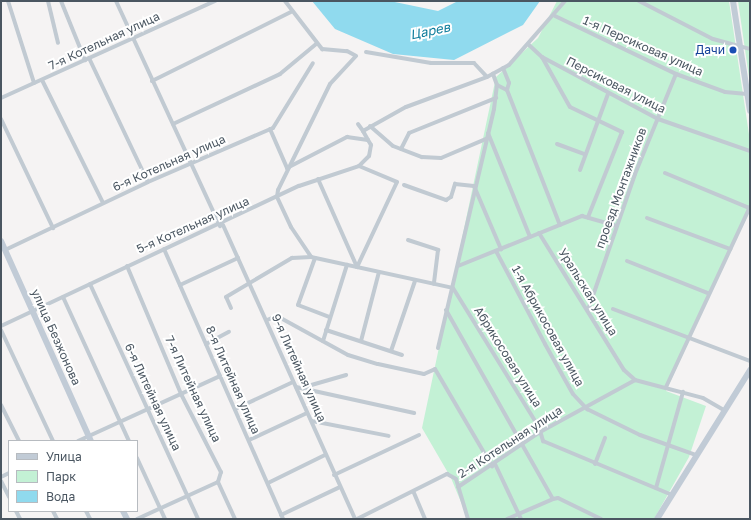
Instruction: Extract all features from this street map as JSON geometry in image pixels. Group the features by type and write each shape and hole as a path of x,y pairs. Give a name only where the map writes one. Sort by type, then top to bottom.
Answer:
{"street":[{"path":"8,1 34,83"},
{"path":"48,1 58,43"},
{"path":"61,1 87,59 148,182"},
{"name":"9-я Литейная улица","path":"116,1 132,39 191,163 250,282 293,382 312,421 325,455 356,519"},
{"name":"7-я Котельная улица","path":"1,98 215,1"},
{"path":"285,1 291,12 316,44 328,52 347,51 356,56 330,84 288,168 277,197 313,257 298,305 330,317"},
{"path":"363,131 406,107 487,77 503,68 529,46 555,16 565,1"},
{"path":"638,1 713,39 750,49"},
{"path":"733,1 750,111"},
{"path":"152,81 291,12"},
{"name":"1-я Персиковая улица","path":"555,16 676,74 725,92 747,94"},
{"path":"173,124 280,74 316,44"},
{"path":"529,46 542,57 570,106 597,118 622,132 588,217"},
{"path":"366,52 431,63 474,63 487,77"},
{"name":"Персиковая улица","path":"542,57 608,94 658,119 750,151"},
{"name":"6-я Котельная улица","path":"6,250 148,182 270,129 278,122 290,96 313,63"},
{"path":"503,68 509,83 507,90"},
{"path":"438,348 446,310 458,266 474,186 496,98 497,84 493,74"},
{"name":"проезд Монтажников","path":"588,310 617,226 676,74"},
{"path":"42,80 103,203"},
{"path":"497,84 507,90 560,224"},
{"path":"580,170 597,118 608,94"},
{"path":"400,149 409,133 496,98"},
{"path":"1,119 53,228"},
{"path":"357,267 397,182 359,166 370,153 368,140 358,124"},
{"path":"370,126 400,149 422,157 441,158 486,139"},
{"path":"270,129 288,168"},
{"path":"488,133 530,237"},
{"path":"288,168 347,137 368,140"},
{"path":"557,144 586,154"},
{"name":"5-я Котельная улица","path":"1,326 164,249 222,225 277,197 318,179 359,166"},
{"path":"665,173 750,207 687,336 666,387"},
{"path":"318,179 357,267"},
{"path":"404,185 446,200 452,197 455,184 474,186"},
{"name":"1-я Абрикосовая улица","path":"474,186 498,250 544,344 585,406"},
{"path":"458,266 560,224 588,217 617,226"},
{"path":"647,218 730,249"},
{"name":"Уральская улица","path":"539,233 624,370 635,380"},
{"path":"408,240 438,250 434,284"},
{"name":"улица Безжонова","path":"1,241 90,438"},
{"name":"8-я Литейная улица","path":"164,249 268,482 282,517"},
{"path":"231,308 226,297 292,258 313,257 415,281 453,288"},
{"path":"180,286 238,258"},
{"path":"627,261 708,293"},
{"path":"323,341 347,265"},
{"name":"7-я Литейная улица","path":"127,266 181,394 221,472 218,482 235,519"},
{"path":"361,341 379,272"},
{"path":"391,352 415,281"},
{"name":"6-я Литейная улица","path":"90,284 198,519"},
{"name":"Абрикосовая улица","path":"453,288 540,432 543,441 672,495"},
{"path":"63,297 129,440"},
{"path":"613,308 750,361"},
{"path":"446,310 524,442 553,499"},
{"path":"267,320 277,316 348,355 378,364 424,374 435,369 494,465 521,519"},
{"path":"1,330 53,440"},
{"path":"326,330 402,355"},
{"path":"206,344 229,332"},
{"path":"657,519 750,370"},
{"path":"301,388 346,375"},
{"path":"90,438 120,422 220,376"},
{"path":"635,380 684,392 724,410"},
{"name":"2-я Котельная улица","path":"356,519 414,493 447,474 454,475 458,487 494,465 524,442 540,432 585,406 635,380"},
{"path":"235,409 293,382"},
{"path":"296,387 414,413"},
{"path":"656,488 684,392"},
{"path":"1,405 18,440"},
{"path":"585,406 669,446 696,455"},
{"path":"249,440 307,413"},
{"path":"312,421 389,436"},
{"path":"334,474 419,435"},
{"path":"595,464 605,438"},
{"path":"268,482 325,455"},
{"path":"138,460 165,519"},
{"path":"1,481 8,495"},
{"path":"137,519 218,482"},
{"path":"282,517 340,487"},
{"path":"458,487 468,519"},
{"path":"414,493 425,519"},
{"path":"507,519 558,498 601,519"}],"green space":[{"path":"557,1 729,1 750,141 750,207 666,391 706,406 689,457 654,519 468,519 451,478 422,428 496,77 538,38"},
{"path":"738,1 750,1 750,84"}],"water":[{"name":"Царев","path":"312,1 390,1 438,11 458,1 540,1 523,25 454,60 393,54 335,29"}],"place":[{"name":"Дачи","path":"733,50"}]}
